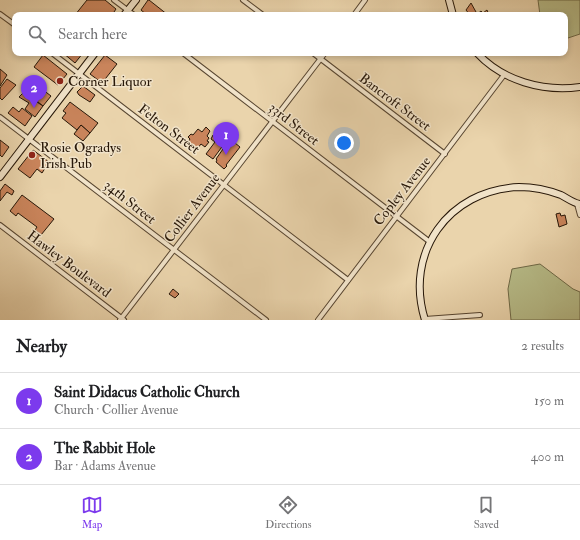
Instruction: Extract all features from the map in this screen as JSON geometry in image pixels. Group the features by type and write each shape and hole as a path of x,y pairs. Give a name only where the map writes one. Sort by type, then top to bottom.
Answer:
{"street":[{"path":"114,0 125,12"},
{"path":"127,12 136,0"},
{"path":"244,0 259,12"},
{"path":"356,12 365,0"},
{"path":"449,0 452,12"},
{"path":"0,14 12,23"},
{"name":"Felton Street","path":"56,56 348,280"},
{"path":"0,177 93,56"},
{"name":"33rd Street","path":"187,56 430,242"},
{"name":"Bancroft Street","path":"316,56 445,154"},
{"name":"Collier Avenue","path":"122,319 322,56"},
{"path":"481,56 504,75 538,87 566,89 580,87"},
{"name":"Copley Avenue","path":"318,320 504,75"},
{"name":"34th Street","path":"0,117 266,320"},
{"path":"480,315 425,320 420,290 420,280 430,242 444,221 456,210 481,195 499,189 520,187 544,190 578,204 580,215"},
{"name":"Hawley Boulevard","path":"0,225 122,319"}],"green space":[{"path":"538,0 580,0 580,34 568,38 568,12 540,12"},
{"path":"540,264 573,289 580,292 580,320 511,320 508,289 512,269"}],"building":[{"path":"87,0 105,0 116,9 114,12 77,12"},
{"path":"149,0 164,12 143,12 141,10"},
{"path":"471,3 476,12 468,12 466,10"},
{"path":"42,56 44,56 67,74 58,85 34,67"},
{"path":"67,56 81,56 75,63"},
{"path":"104,56 117,64 102,83 90,74"},
{"path":"0,69 7,75 0,86"},
{"path":"7,79 16,85 2,100 0,98 0,88"},
{"path":"34,83 51,96 43,106 27,93 28,87 30,88"},
{"path":"83,86 95,95 90,102 77,92"},
{"path":"23,93 43,106 35,117 25,109 29,103 19,97"},
{"path":"70,102 98,123 90,133 81,125 77,130 62,118 66,113 63,111"},
{"path":"13,107 19,112 22,108 32,116 25,126 8,113"},
{"path":"81,125 90,133 83,141 74,134"},
{"path":"206,127 210,131 207,136 209,138 207,141 209,142 205,147 201,144 197,149 188,142 190,139 188,137 191,134 193,135 198,129 202,132"},
{"path":"220,134 227,140 213,159 206,154 215,142 211,139 213,135 219,139"},
{"path":"230,139 240,147 224,169 216,162 216,159"},
{"path":"0,140 9,147 2,157 0,155"},
{"path":"33,150 49,162 42,173 37,169 30,178 18,169"},
{"path":"5,184 14,191 12,195 7,192 0,201 0,191"},
{"path":"22,195 54,219 41,235 35,230 37,227 18,213 16,216 10,211"},
{"path":"560,213 561,216 565,215 567,224 559,227 556,214"},
{"path":"173,289 179,294 175,298 169,294"}],"place":[{"name":"Corner Liquor","path":"60,81"},
{"name":"The Rabbit Hole","path":"34,108"},
{"name":"Rosie Ogradys Irish Pub","path":"32,155"},
{"name":"Saint Didacus Catholic Church","path":"226,155"}]}
